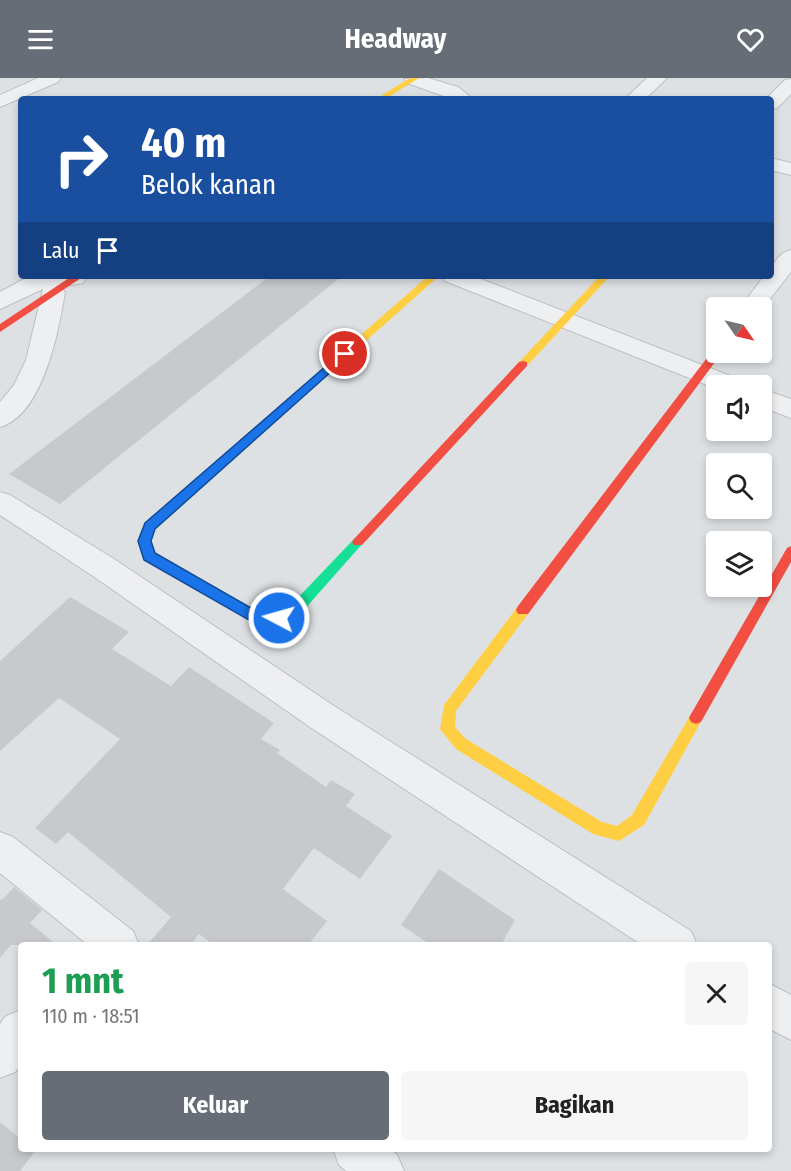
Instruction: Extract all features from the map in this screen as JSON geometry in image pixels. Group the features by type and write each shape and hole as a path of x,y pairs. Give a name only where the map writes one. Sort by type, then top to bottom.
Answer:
{"street":[{"path":"0,102 52,78"},
{"path":"637,96 658,78"},
{"path":"392,96 414,79 452,91 458,96"},
{"path":"774,102 791,84"},
{"path":"774,165 791,169"},
{"path":"774,242 791,246"},
{"path":"774,279 791,256"},
{"path":"0,302 32,284 64,279"},
{"path":"0,329 74,279"},
{"path":"431,279 150,526 144,541 149,556 261,620 279,618 297,608 602,279"},
{"path":"461,279 706,376"},
{"path":"760,297 774,279"},
{"path":"0,418 19,400 38,366 45,348 53,292"},
{"path":"708,363 449,709 447,729 461,744 599,829 619,834 638,820 791,551"},
{"path":"772,401 791,409"},
{"path":"0,501 74,546 132,589 302,702 672,942"},
{"path":"0,850 104,940"},
{"path":"772,1006 791,1019"},
{"path":"0,1057 18,1035"},
{"path":"359,1152 381,1171"}],"building":[{"path":"266,279 338,279 60,504 9,474"},
{"path":"70,597 129,632 112,649 171,686 189,667 274,723 261,739 280,750 277,753 326,787 331,780 355,794 346,806 392,836 360,879 314,848 283,889 327,921 310,942 210,942 199,934 192,942 150,942 171,917 68,832 56,844 35,828 120,739 59,698 0,751 0,661"},
{"path":"439,869 515,920 503,942 426,942 401,925"},
{"path":"14,887 42,910 30,923 53,942 18,942 18,945 11,945 0,958 0,899 2,900"},
{"path":"0,1122 18,1137 18,1152 34,1152 20,1171 0,1171"}],"traffic: fast":[{"path":"175,504 150,526 144,541 149,556 261,620 279,618 297,608 358,542"}],"traffic: slow":[{"path":"385,96 415,78"},
{"path":"175,504 431,279"},
{"path":"523,364 602,279"},
{"path":"523,610 449,709 447,729 461,744 599,829 619,834 638,820 696,718"}],"traffic: jam":[{"path":"0,329 75,279"},
{"path":"523,610 709,363"},
{"path":"358,542 523,364"},
{"path":"696,718 791,551"}],"route":[{"path":"279,618 261,620 168,567 149,556 144,541 150,526 345,354"}]}
